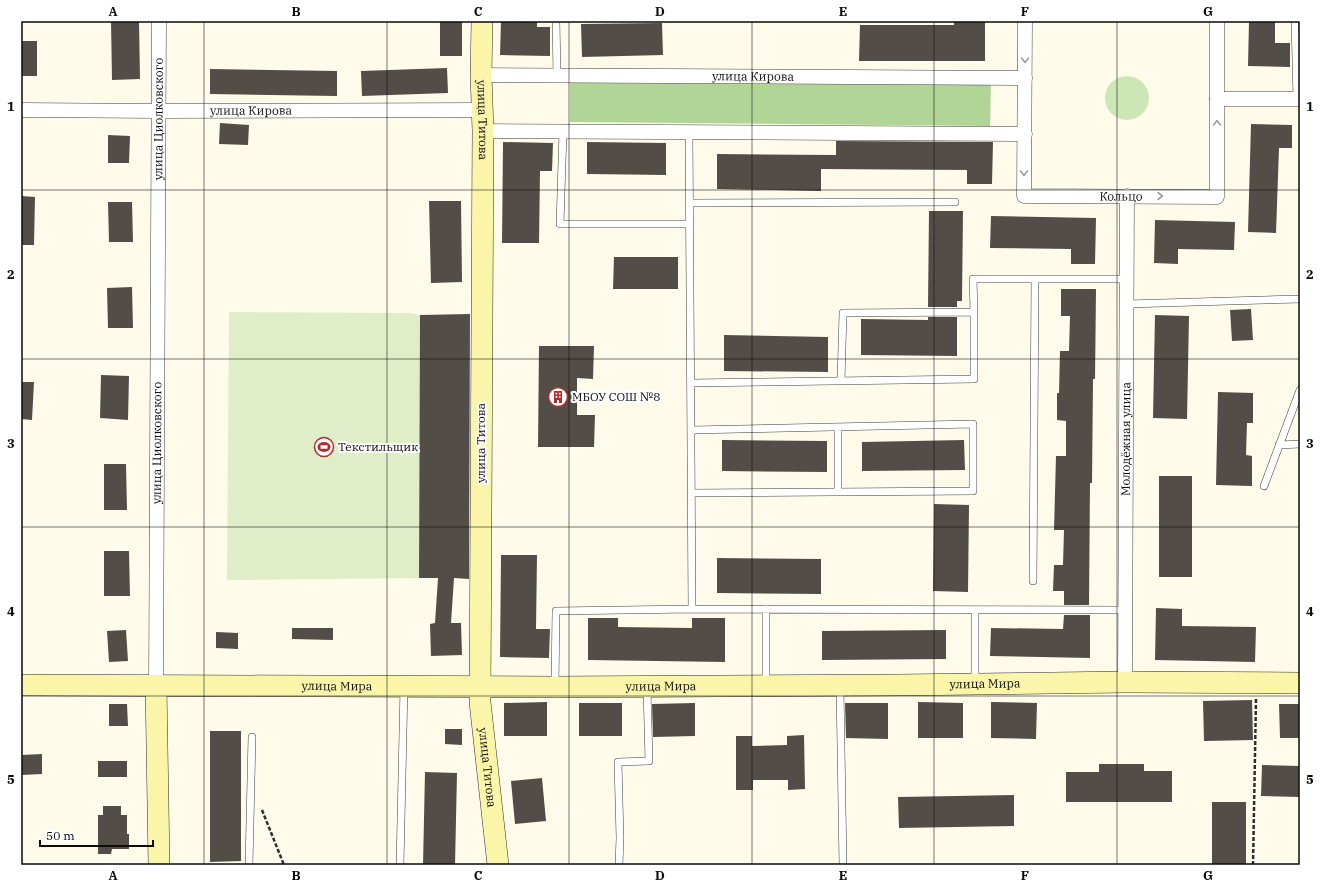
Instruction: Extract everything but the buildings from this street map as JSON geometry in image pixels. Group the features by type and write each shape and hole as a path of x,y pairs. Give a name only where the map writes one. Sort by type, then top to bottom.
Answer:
{"street":[{"name":"улица Циолковского","path":"159,21 156,685 159,865"},
{"name":"улица Титова","path":"482,21 481,75 483,131 480,702 498,865"},
{"name":"Кольцо","path":"1025,21 1024,196 1217,197 1218,21"},
{"name":"улица Кирова","path":"481,75 1025,78"},
{"path":"1217,99 1299,99"},
{"name":"улица Кирова","path":"21,110 482,110"},
{"path":"483,131 1025,134"},
{"name":"Молодёжная улица","path":"1125,682 1127,196"},
{"name":"улица Мира","path":"21,685 555,687 840,686 1125,682 1300,683"}],"lane":[{"path":"556,21 557,75"},
{"path":"1295,21 1299,99"},
{"path":"563,132 560,224 690,224"},
{"path":"689,132 692,609"},
{"path":"690,203 954,202"},
{"path":"691,383 974,379 973,279 1127,279"},
{"path":"1033,581 1035,279"},
{"path":"1126,304 1300,299"},
{"path":"841,381 843,313 974,312"},
{"path":"1264,486 1300,390"},
{"path":"691,430 973,424 973,491 691,493"},
{"path":"838,427 838,492"},
{"path":"1279,445 1300,444"},
{"path":"555,687 556,611 692,609 1125,610"},
{"path":"766,609 766,686"},
{"path":"975,610 975,684"},
{"path":"400,865 404,686"},
{"path":"619,865 620,838 618,762 649,761 648,686"},
{"path":"840,686 843,865"},
{"path":"249,865 252,737"}],"path":[{"path":"1253,865 1256,696"},
{"path":"262,809 284,865"}],"green space":[{"path":"1123,76 1131,76 1136,77 1143,82 1148,89 1148,107 1143,114 1136,119 1123,120 1115,117 1108,110 1105,102 1105,94 1108,86 1115,79"},
{"path":"570,83 991,85 990,126 570,122"},
{"name":"Текстильщик","path":"229,312 410,313 420,315 419,578 227,580"}],"place":[{"name":"МБОУ СОШ №8","path":"558,397"},
{"name":"Текстильщик","path":"324,447"}]}
